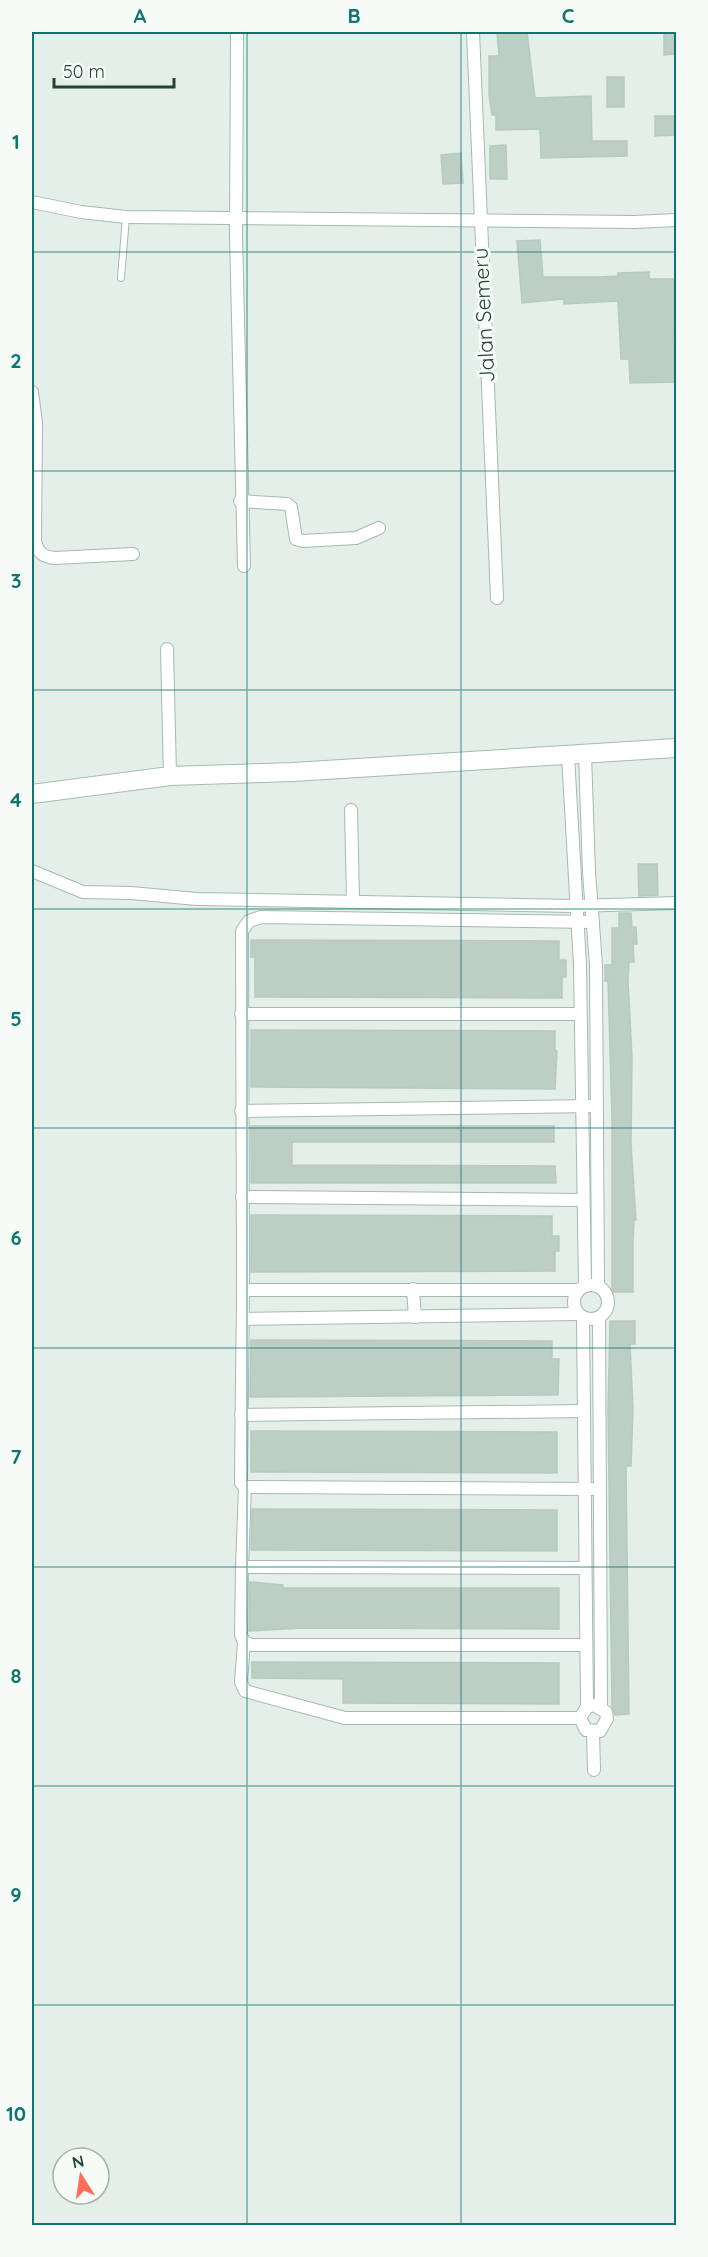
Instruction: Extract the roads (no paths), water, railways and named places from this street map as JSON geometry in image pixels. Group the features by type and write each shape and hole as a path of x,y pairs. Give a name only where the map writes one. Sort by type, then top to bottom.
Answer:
{"street":[{"path":"237,32 236,227 240,501 244,566"},
{"name":"Jalan Semeru","path":"473,32 497,598"},
{"path":"32,202 126,220 236,227 676,220"},
{"path":"32,392 36,423 35,541 38,551 45,557 56,558 133,554"},
{"path":"240,501 287,504 291,507 296,539 303,541 356,538 379,528"},
{"path":"167,649 170,776"},
{"path":"32,794 170,776 292,772 676,748"},
{"path":"243,1319 580,1316 599,1318 605,1313 608,1298 598,1286 598,1106 587,801 577,755"},
{"path":"577,755 571,802 582,1106 583,1200 582,1288 573,1302 580,1316 584,1411 587,1707 580,1718 581,1725 593,1732"},
{"path":"571,802 587,801"},
{"path":"351,810 353,900"},
{"path":"32,871 83,892 207,899 575,906 676,903"},
{"path":"574,872 589,872"},
{"path":"580,1718 345,1718 245,1691 241,1682 244,1642 241,1635 245,1487 241,1483 242,931 249,921 261,917 593,922"},
{"path":"241,1014 579,1014"},
{"path":"241,1111 598,1106"},
{"path":"242,1197 583,1200"},
{"path":"243,1290 582,1288 598,1286"},
{"path":"413,1289 415,1317"},
{"path":"593,1732 605,1726 608,1719 601,1707 599,1318"},
{"path":"241,1415 584,1411"},
{"path":"245,1487 601,1488"},
{"path":"242,1567 585,1568"},
{"path":"244,1642 270,1647 585,1645"},
{"path":"587,1707 601,1707"},
{"path":"593,1732 594,1770"}],"lane":[{"path":"121,278 126,220"}]}
